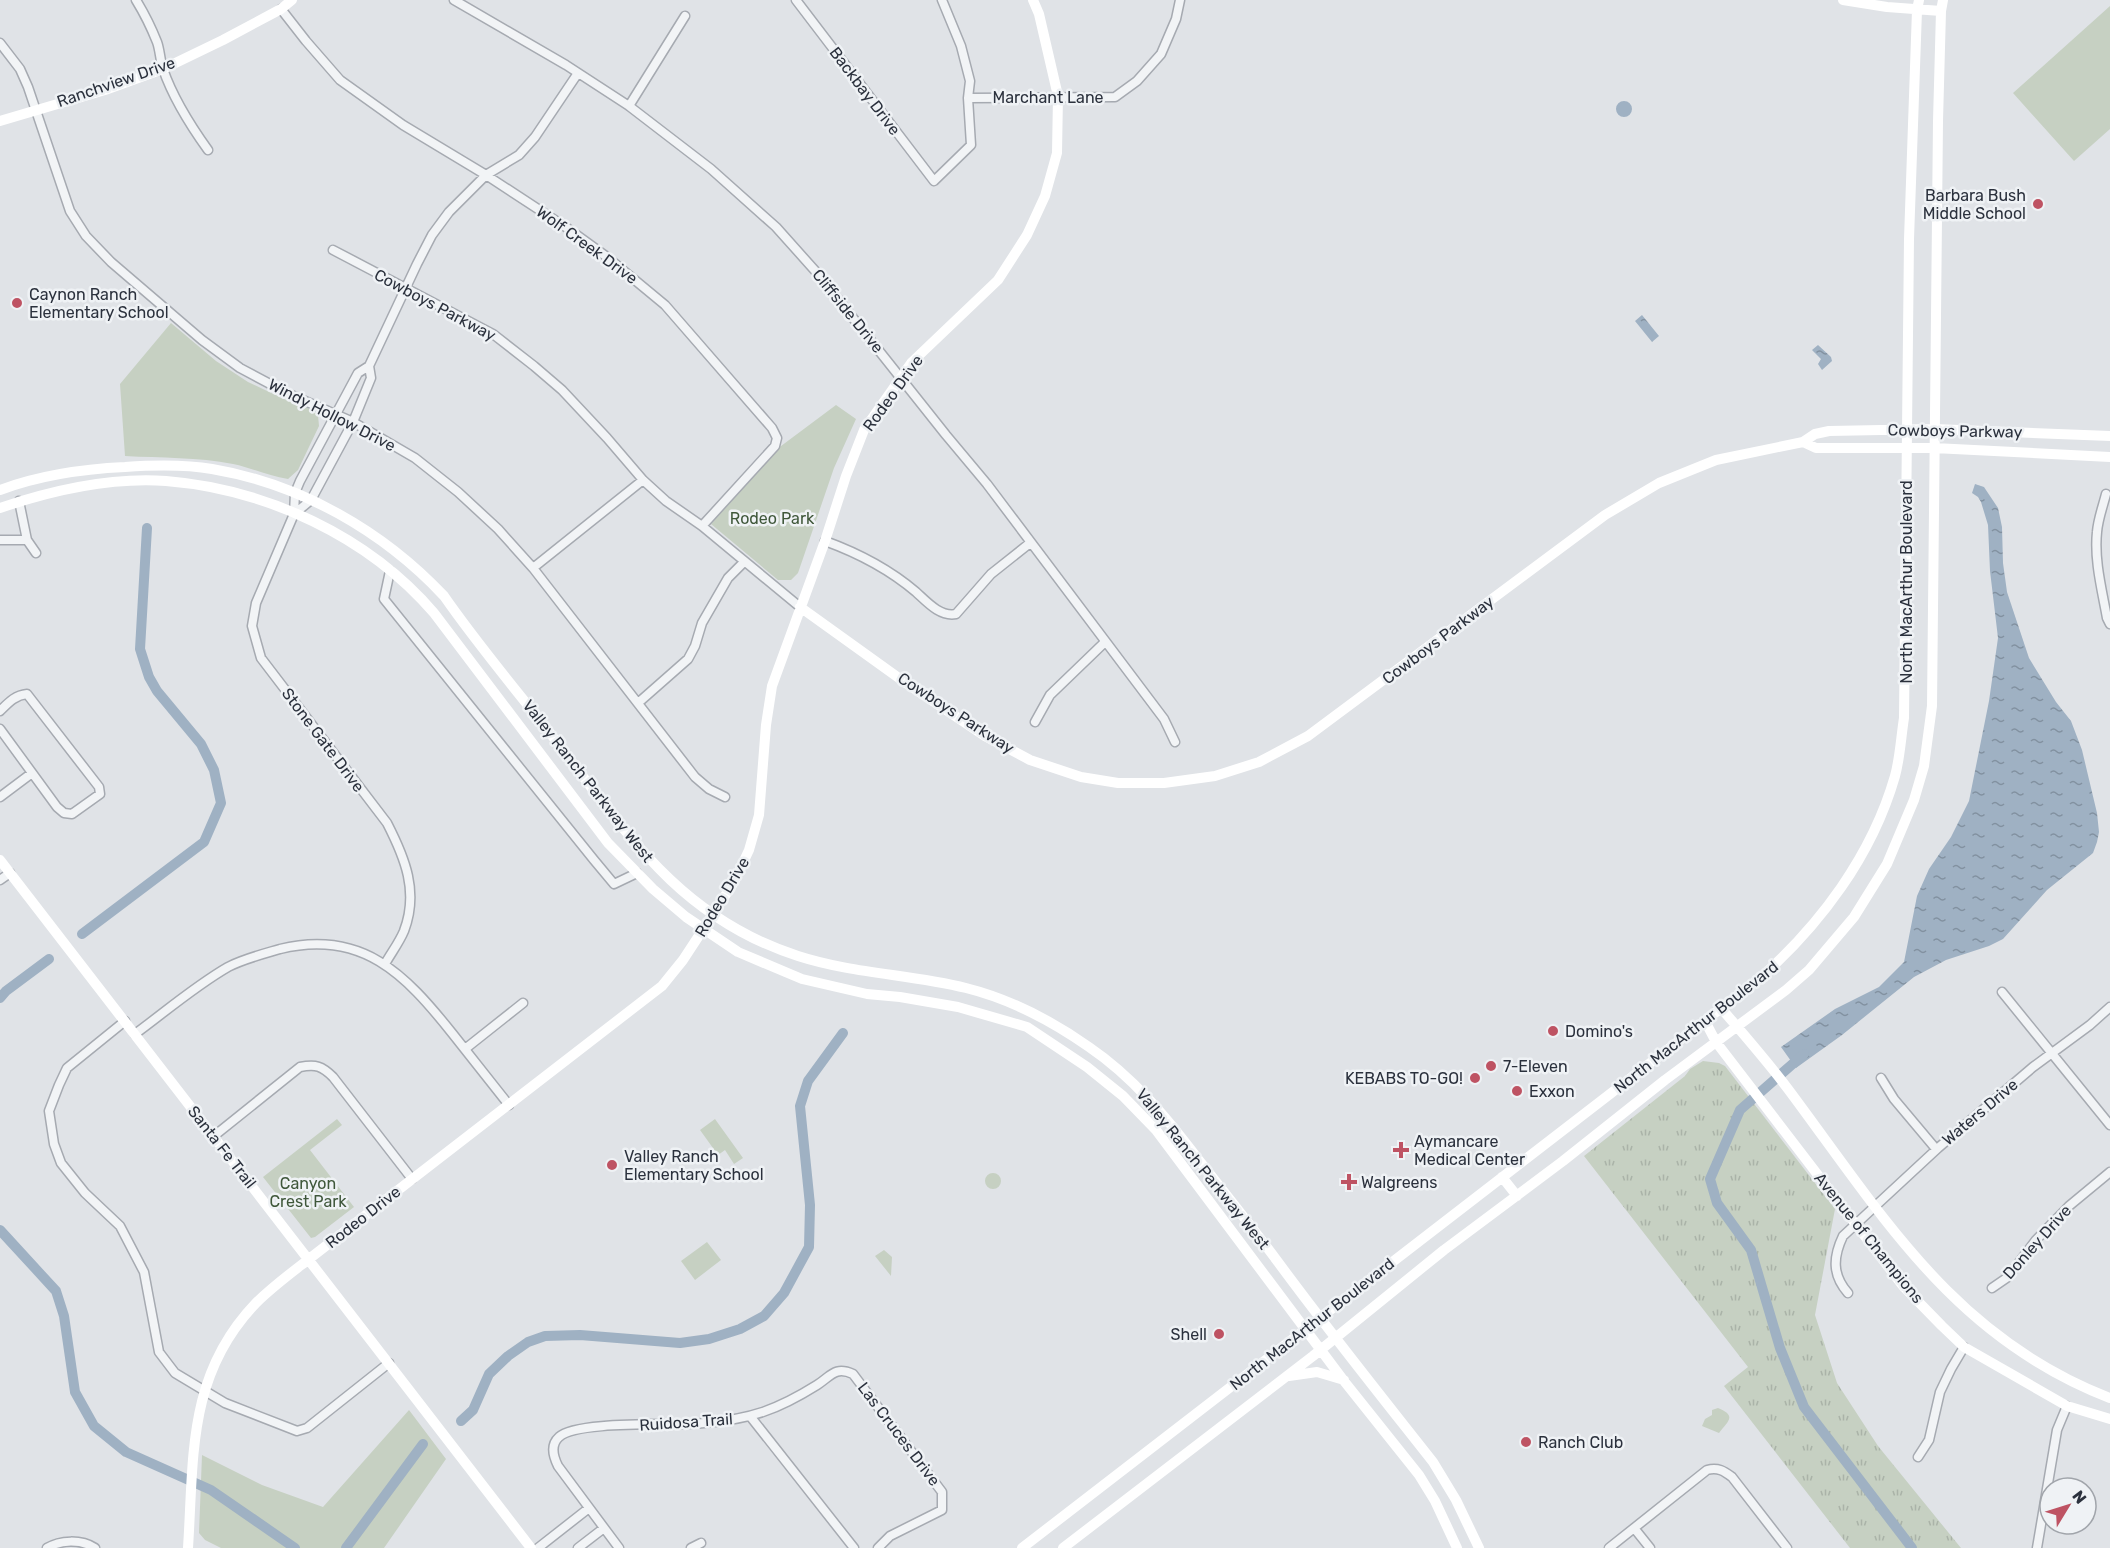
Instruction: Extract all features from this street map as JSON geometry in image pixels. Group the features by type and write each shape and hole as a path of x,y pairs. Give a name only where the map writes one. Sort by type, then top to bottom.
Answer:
{"main road":[{"name":"Ranchview Drive","path":"0,121 105,90 163,69 281,9 292,0"},
{"name":"Rodeo Drive","path":"188,1548 196,1420 212,1368 240,1322 263,1296 309,1259 662,986 683,960 734,882 757,826 766,725 772,686 864,430 912,362 998,280 1027,235 1045,196 1057,153 1058,96 1039,14 1033,0"},
{"path":"1843,0 1942,5"},
{"name":"North MacArthur Boulevard","path":"1022,1548 1759,979 1787,955 1812,926 1853,868 1884,809 1895,774 1904,718 1909,239 1918,5"},
{"name":"North MacArthur Boulevard","path":"1063,1548 1286,1377 1444,1250 1786,990 1809,970 1854,917 1887,864 1914,800 1924,766 1932,706 1938,121 1942,5"},
{"name":"Cowboys Parkway","path":"800,607 903,681 986,736 1030,760 1081,777 1118,783 1164,783 1215,776 1259,762 1308,736 1605,515 1659,483 1716,460 1803,442 1815,434 1829,431 1934,429 2110,436"},
{"name":"Cowboys Parkway","path":"1803,442 1816,448 1934,448 2110,457"},
{"name":"Valley Ranch Parkway West","path":"0,490 36,478 95,468 167,465 212,469 264,482 311,500 370,533 411,564 444,596 635,844 674,884 713,915 762,943 835,967 967,988 1003,1000 1051,1023 1092,1049 1135,1084 1186,1144 1336,1337 1447,1483 1479,1548"},
{"name":"Valley Ranch Parkway West","path":"0,508 44,493 71,488 127,481 165,481 227,490 268,502 340,536 390,570 418,594 608,843 637,873 703,930 738,952 802,979 867,994 958,1007 1031,1030 1087,1067 1123,1096 1156,1130 1344,1381 1419,1475 1457,1548"},
{"path":"442,623 456,613"},
{"path":"558,776 574,765"},
{"name":"Santa Fe Trail","path":"0,860 531,1548"},
{"name":"Avenue of Champions","path":"1721,1008 1786,1086 1900,1241 1930,1274 1990,1330 2029,1358 2059,1376 2110,1398"},
{"path":"1031,1030 1038,1016"},
{"name":"Avenue of Champions","path":"1705,1021 1716,1042 1904,1286 1964,1347 2067,1406 2110,1419"},
{"path":"1045,1038 1051,1023"},
{"path":"1173,1153 1186,1144"},
{"path":"1502,1177 1517,1196"},
{"path":"1286,1377 1317,1372 1344,1381"},
{"path":"1430,1493 1447,1483"}],"street":[{"path":"136,0 157,42 163,69 192,128 208,150"},
{"name":"Cliffside Drive","path":"454,0 566,65 629,106 711,169 776,227 818,273 987,484 1164,719 1175,742"},
{"name":"Backbay Drive","path":"795,0 934,181 971,145 968,98"},
{"path":"942,0 961,46 970,81 968,98"},
{"name":"Marchant Lane","path":"968,98 1115,97 1137,81 1161,54 1176,19 1180,0"},
{"name":"Wolf Creek Drive","path":"281,9 340,80 403,125 486,175 607,257 665,305 772,428 777,438 775,446 702,526"},
{"path":"629,106 685,16"},
{"name":"Windy Hollow Drive","path":"0,43 20,69 37,109 70,211 86,236 111,262 202,340 240,368 287,393 353,422 415,458 458,492 498,529 533,568 695,777 709,789 725,797"},
{"name":"Stone Gate Drive","path":"385,964 403,933 408,917 410,884 401,850 387,823 261,657 252,626 256,603 294,514 295,493 313,455 358,373 369,366 436,230 449,212 486,175 519,155 535,137 578,73"},
{"name":"Cowboys Parkway","path":"333,250 493,334 562,390 643,480 666,501 702,526 800,607"},
{"name":"Stone Gate Drive","path":"294,514 311,500 353,422 371,378 369,366"},
{"path":"533,568 643,480"},
{"path":"2106,494 2097,531 2097,550 2099,576 2110,624"},
{"path":"19,501 27,540 36,553"},
{"path":"0,540 27,540"},
{"path":"825,541 867,559 911,588 934,607 949,615 956,614 991,574 1030,543"},
{"path":"638,703 688,659 695,646 702,623 728,578 744,562"},
{"path":"390,570 384,599 594,860 614,884 637,873"},
{"path":"1035,722 1050,695 1105,642"},
{"path":"0,711 20,695 27,694 99,786 100,794 72,814 64,813 57,807 0,729"},
{"path":"0,797 32,773"},
{"path":"0,880 10,873"},
{"path":"135,1034 229,967 298,945 335,946 359,951 385,964 405,979 427,1001 509,1104"},
{"path":"2002,992 2110,1125"},
{"path":"465,1049 523,1003"},
{"name":"Waters Drive","path":"1848,1293 1836,1276 1834,1262 1843,1236 1936,1149 2026,1073 2110,1007"},
{"path":"125,1021 67,1068 49,1112 54,1144 61,1163 85,1193 120,1226 144,1272 159,1352 176,1373 205,1392 297,1431 307,1428 388,1363"},
{"path":"214,1136 300,1068 315,1065 333,1077 412,1179"},
{"path":"1881,1078 1894,1099 1936,1149"},
{"name":"Donley Drive","path":"1992,1288 2008,1277 2036,1240 2069,1206 2110,1172"},
{"path":"1918,1457 1929,1440 1940,1392 1964,1347"},
{"name":"Ruidosa Trail","path":"589,1508 567,1481 553,1456 553,1445 560,1436 574,1428 596,1425 681,1425 723,1422 774,1409 823,1381 835,1371 845,1370 855,1377"},
{"name":"Las Cruces Drive","path":"855,1377 942,1491 942,1510 890,1536 878,1548"},
{"path":"2037,1548 2058,1430 2067,1406"},
{"path":"750,1416 854,1548"},
{"path":"1609,1548 1707,1470 1713,1468 1723,1470 1732,1477 1787,1548"},
{"path":"538,1548 589,1508 620,1548"},
{"path":"578,1548 604,1528"},
{"path":"1634,1528 1650,1548"},
{"path":"47,1548 57,1543 73,1542 89,1544 95,1548"},
{"path":"691,1548 700,1543"}],"green space":[{"path":"2110,6 2110,129 2074,161 2013,93"},
{"path":"171,323 216,361 248,382 313,410 318,415 319,426 298,470 288,479 220,462 125,456 120,384"},
{"name":"Rodeo Park","path":"836,405 856,419 834,468 798,573 791,580 778,580 711,524 769,455"},
{"path":"1703,1061 1725,1066 1835,1209 1815,1315 1837,1383 1878,1446 1961,1548 1850,1548 1724,1386 1748,1367 1584,1156 1685,1076 1690,1069"},
{"name":"Canyon Crest Park","path":"337,1119 342,1125 310,1150 354,1207 311,1238 263,1177"},
{"path":"715,1119 743,1158 734,1164 725,1150 718,1155 700,1130"},
{"path":"993,1173 999,1175 1001,1181 999,1187 993,1189 987,1187 985,1181 987,1175"},
{"path":"707,1242 721,1260 695,1280 681,1261"},
{"path":"884,1250 892,1257 891,1276 875,1256"},
{"path":"1718,1408 1729,1417 1719,1433 1702,1426 1705,1419 1712,1415 1712,1410"},
{"path":"409,1410 446,1459 384,1548 221,1548 205,1540 199,1533 202,1455 262,1485 323,1507"}],"water":[{"path":"1624,101 1632,109 1624,117 1616,109"},
{"path":"1642,315 1659,336 1652,342 1635,321"},
{"path":"1818,345 1831,357 1832,361 1822,370 1818,364 1821,359 1812,350"},
{"path":"1975,484 1984,487 1998,508 2002,527 2007,592 2029,658 2056,702 2071,721 2082,750 2097,813 2099,832 2097,842 2093,853 2047,890 2003,939 1946,960 1914,977 1842,1035 1796,1068 1781,1047 1835,1009 1879,987 1904,962 1917,896 1929,869 1951,837 1969,801 1989,701 1998,638 1990,571 1988,525 1981,502 1972,493"}],"waterway":[{"path":"82,934 204,842 221,803 214,770 201,744 157,691 149,677 140,649 147,528"},
{"path":"0,998 49,959"},
{"path":"461,1421 473,1410 489,1374 508,1356 528,1342 545,1336 580,1335 680,1343 709,1339 740,1329 764,1316 784,1293 809,1247 810,1205 800,1106 808,1081 843,1033"},
{"path":"1804,1054 1740,1110 1710,1179 1717,1203 1751,1250 1780,1348 1804,1407 1912,1548"},
{"path":"0,1230 56,1291 64,1316 75,1392 94,1426 126,1452 211,1490 295,1548"},
{"path":"346,1548 423,1444"}],"place":[{"name":"Barbara Bush Middle School","path":"2038,204"},
{"name":"Caynon Ranch Elementary School","path":"17,303"},
{"name":"Domino's","path":"1553,1031"},
{"name":"7-Eleven","path":"1491,1066"},
{"name":"KEBABS TO-GO!","path":"1475,1078"},
{"name":"Exxon","path":"1517,1091"},
{"name":"Aymancare Medical Center","path":"1401,1150"},
{"name":"Valley Ranch Elementary School","path":"612,1165"},
{"name":"Walgreens","path":"1349,1182"},
{"name":"Shell","path":"1219,1334"},
{"name":"Ranch Club","path":"1526,1442"}]}
